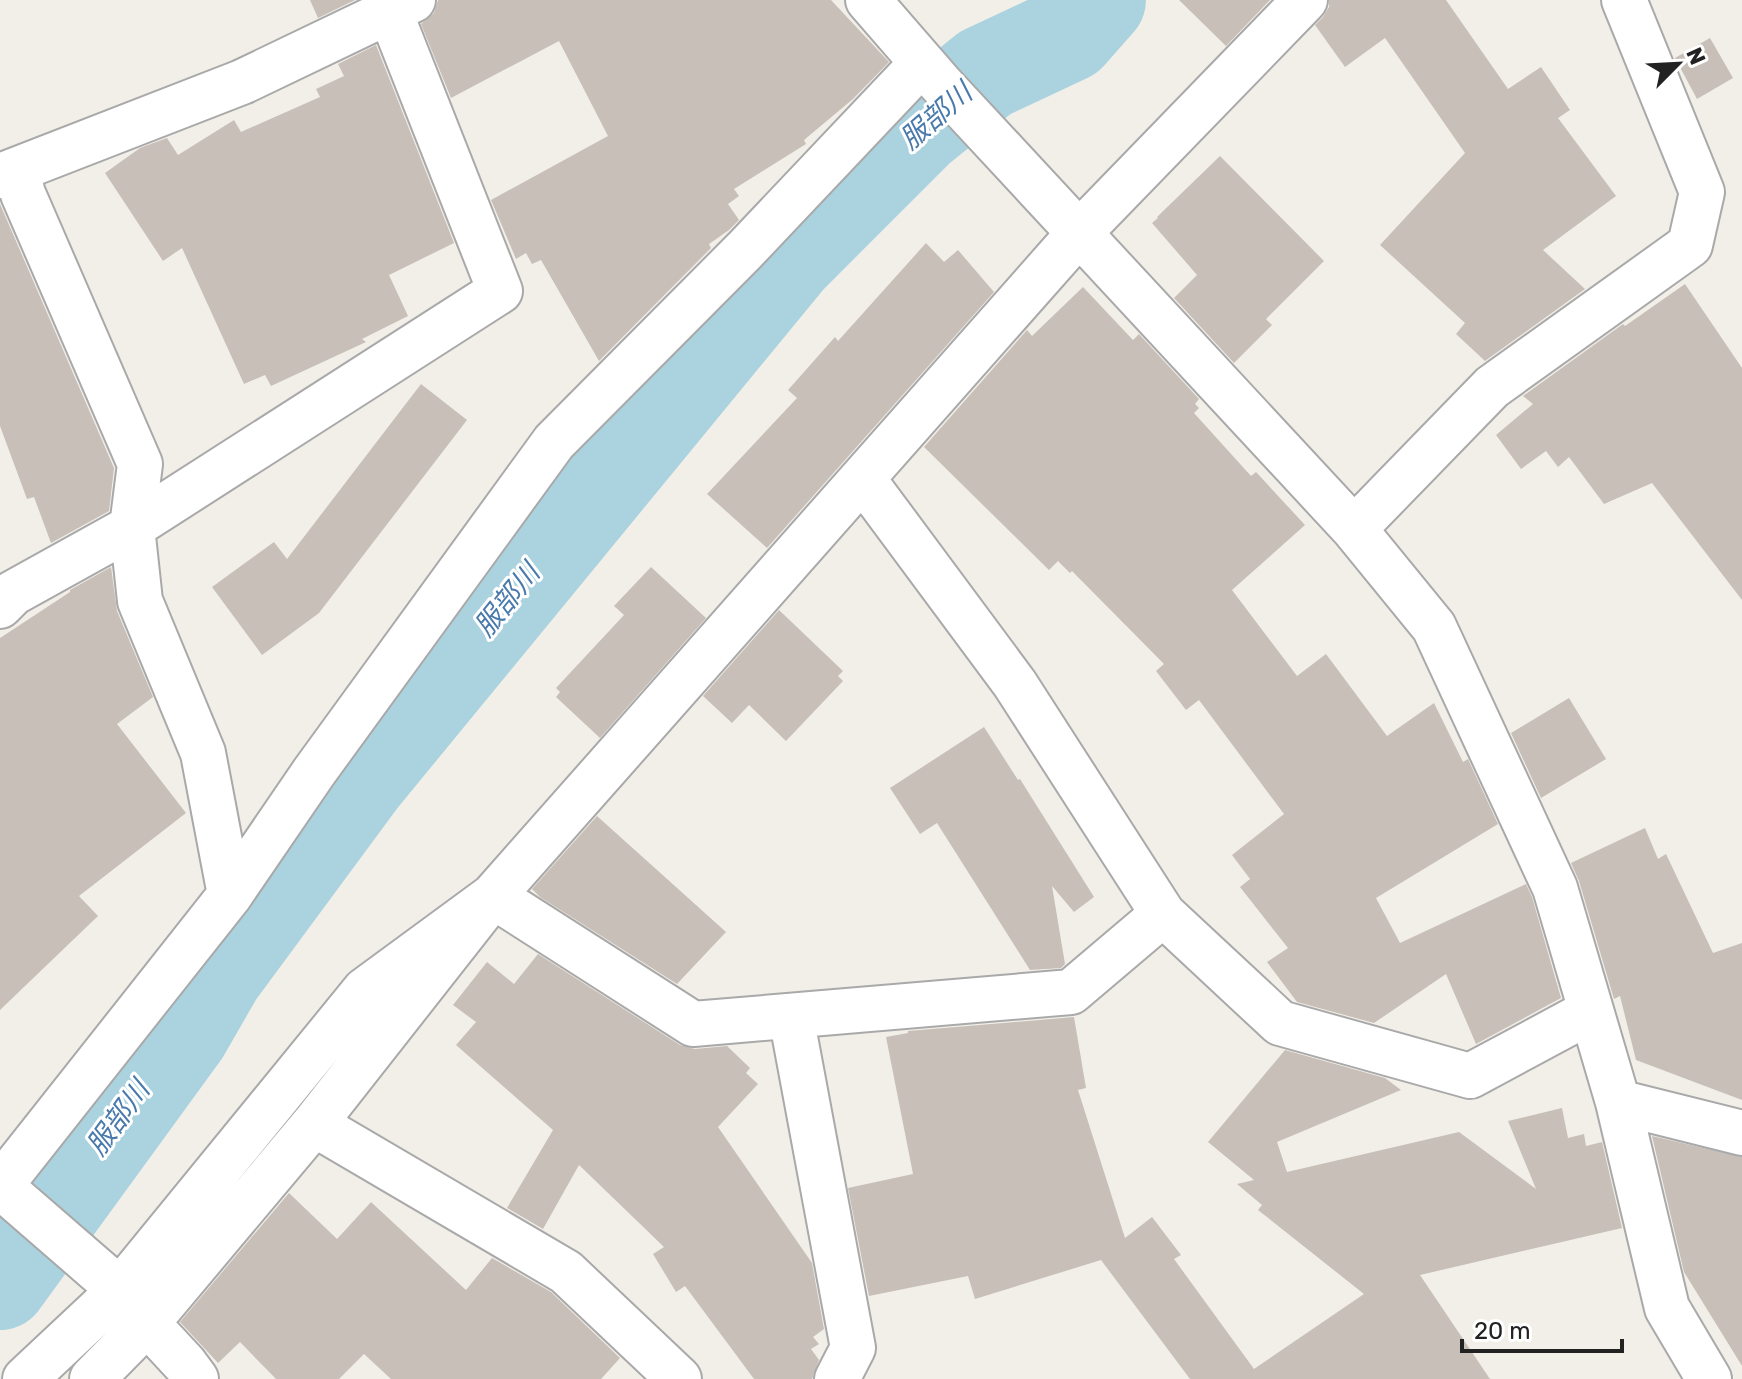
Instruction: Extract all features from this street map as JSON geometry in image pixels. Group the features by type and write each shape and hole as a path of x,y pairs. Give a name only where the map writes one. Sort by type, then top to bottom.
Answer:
{"street":[{"path":"92,1379 147,1323 314,1124 493,896 1080,232 1305,0"},
{"path":"1354,529 1492,387 1690,245 1702,192 1624,0"},
{"path":"877,3 922,63 1354,529 1434,627 1555,888 1618,1102 1667,1308 1709,1379"},
{"path":"0,606 13,593 132,527 500,291 402,6 242,82 8,173 23,194 140,464 132,527 140,601 203,753 230,895"},
{"path":"118,1288 0,1186 230,895 314,772 554,442 745,250 922,63"},
{"path":"863,479 1015,684 1163,914 1280,1023 1470,1076 1591,1011"},
{"path":"493,896 693,1024 1071,992 1163,914"},
{"path":"25,1379 118,1288 365,990 493,896"},
{"path":"791,1016 853,1348 837,1379"},
{"path":"1618,1102 1742,1133"},
{"path":"314,1124 566,1272 679,1379"},
{"path":"147,1323 196,1379"}],"building":[{"path":"310,0 355,0 318,18"},
{"path":"438,0 831,0 889,62 853,99 804,140 806,144 734,189 739,196 728,204 739,220 709,244 711,248 599,361 541,260 532,264 526,253 516,259 491,200 608,136 559,41 451,98 421,24 434,13"},
{"path":"1179,0 1270,0 1226,46"},
{"path":"1329,0 1446,0 1508,89 1541,67 1570,110 1558,118 1616,196 1543,250 1585,289 1485,361 1456,334 1465,323 1380,245 1465,153 1385,38 1345,67 1315,25 1329,7"},
{"path":"1710,38 1733,78 1697,99 1675,58"},
{"path":"376,45 454,243 389,275 408,316 362,339 366,342 271,386 265,375 244,384 182,248 163,261 105,173 140,148 167,138 178,155 234,120 241,132 320,97 316,89 344,76 338,64"},
{"path":"1220,156 1324,261 1266,319 1272,325 1234,363 1174,298 1197,275 1152,223"},
{"path":"0,204 114,468 109,511 51,543 34,497 27,499 0,426"},
{"path":"926,243 944,262 958,250 994,292 767,548 707,494 797,398 788,390 835,337 838,341"},
{"path":"1685,284 1742,368 1742,600 1652,483 1604,504 1569,457 1558,467 1546,451 1521,469 1496,435 1533,404 1523,396"},
{"path":"1083,287 1133,340 1139,334 1199,399 1195,404 1199,408 1194,413 1251,476 1256,472 1305,525 1232,590 1297,676 1326,654 1387,736 1434,703 1463,762 1468,759 1498,824 1376,898 1400,943 1526,884 1561,998 1476,1044 1446,974 1374,1023 1297,1002 1267,962 1288,948 1240,887 1250,879 1232,855 1284,814 1199,700 1186,710 1156,671 1164,664 1072,571 1070,573 1058,561 1049,570 924,447 1027,330 1032,336"},
{"path":"421,384 467,420 319,613 262,655 212,587 274,542 287,559"},
{"path":"111,567 117,611 153,697 117,724 186,813 79,896 98,916 0,1010 0,638 70,590"},
{"path":"651,567 706,618 600,738 556,697 560,692 556,688 624,615 614,606"},
{"path":"779,610 843,671 838,676 843,681 786,741 749,705 732,723 703,696"},
{"path":"1569,698 1606,759 1541,798 1511,733"},
{"path":"984,727 1094,897 1074,912 1052,886 1065,964 1061,968 1030,970 937,823 920,834 890,788"},
{"path":"597,816 726,932 677,984 532,889"},
{"path":"1645,828 1658,859 1666,854 1713,953 1742,943 1742,1100 1636,1060 1620,996 1614,999 1571,863"},
{"path":"538,954 680,1045 695,1049 727,1046 750,1068 746,1073 758,1084 718,1127 812,1263 824,1329 813,1337 819,1344 811,1349 819,1360 812,1379 754,1379 685,1286 676,1292 653,1254 664,1247 579,1165 543,1229 507,1208 553,1130 456,1045 476,1022 453,1005 487,962 514,984"},
{"path":"1074,1017 1086,1088 1078,1090 1125,1238 1152,1217 1181,1255 1174,1259 1254,1369 1364,1294 1258,1210 1262,1205 1237,1184 1254,1180 1208,1142 1285,1050 1385,1078 1401,1090 1277,1142 1287,1172 1459,1132 1536,1189 1508,1121 1562,1108 1568,1138 1584,1134 1586,1146 1602,1142 1622,1228 1420,1275 1490,1379 1190,1379 1101,1260 975,1299 968,1276 869,1296 848,1188 913,1174 886,1037 908,1031"},
{"path":"1652,1136 1742,1157 1742,1366 1684,1272"},
{"path":"289,1193 337,1239 371,1202 466,1290 492,1258 551,1292 620,1358 601,1379 391,1379 364,1354 339,1379 276,1379 240,1342 218,1363 180,1322"}],"waterway":[{"name":"服部川","path":"0,1282 182,1032 216,973 360,778 788,257 917,128 985,73 1068,34 1098,0"}]}
